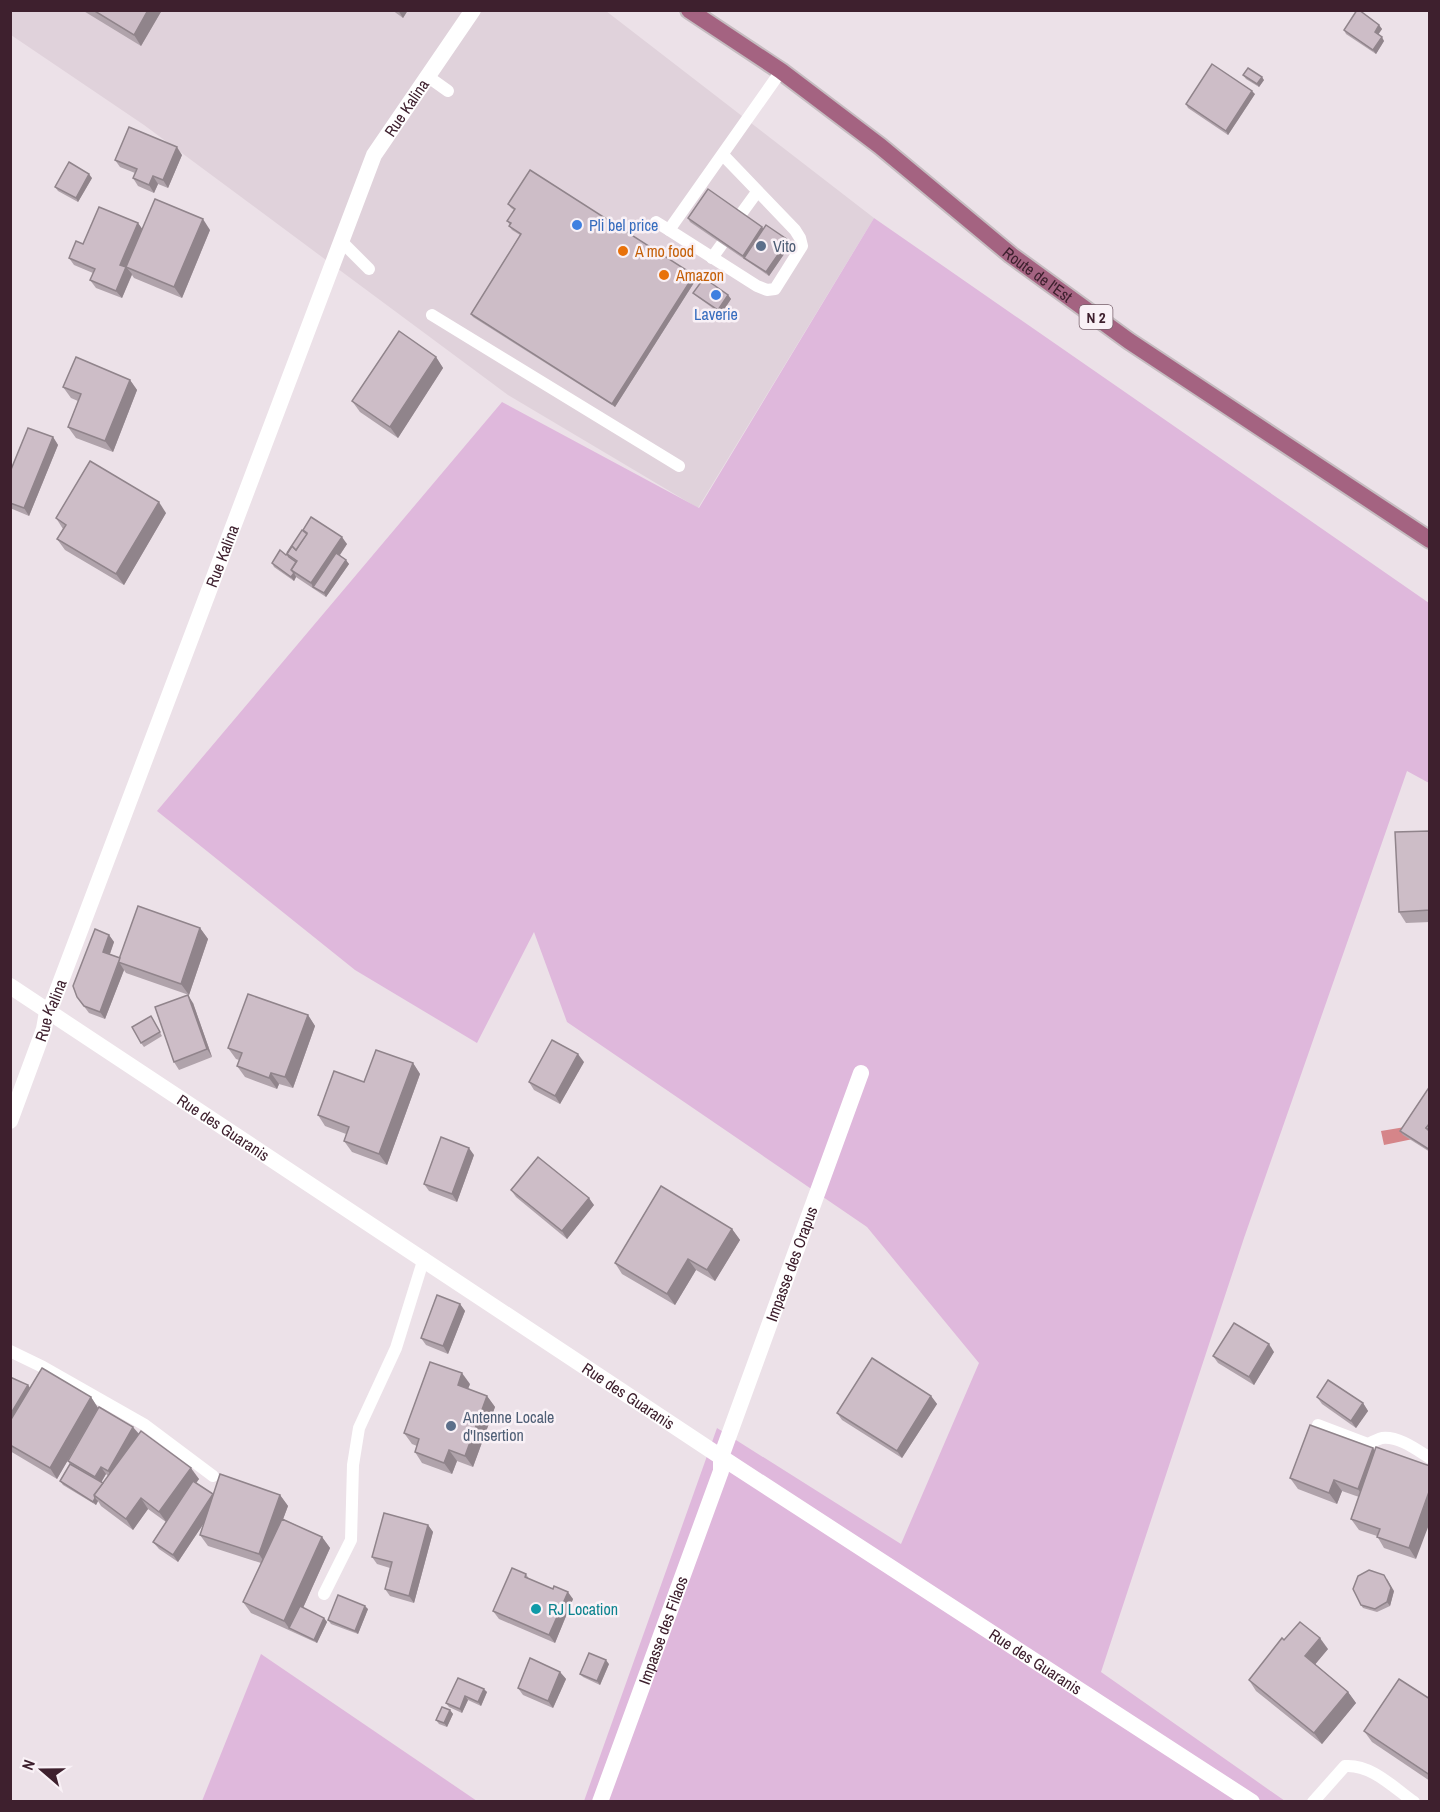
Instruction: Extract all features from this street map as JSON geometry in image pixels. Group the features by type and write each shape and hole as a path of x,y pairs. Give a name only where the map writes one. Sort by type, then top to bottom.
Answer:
{"main road":[{"name":"Route de l'Est","path":"689,10 781,71 880,146 1011,255 1130,341 1430,540"}],"street":[{"name":"Rue Kalina","path":"10,1121 44,1029 47,1012 374,154 473,10"},
{"name":"Rue des Guaranis","path":"10,986 721,1456 1252,1802"},
{"name":"Impasse des Orapus","path":"721,1456 861,1073"},
{"name":"Impasse des Filaos","path":"600,1802 721,1471 721,1456"}],"lane":[{"path":"669,230 781,71"},
{"path":"427,76 448,91"},
{"path":"656,222 757,286 775,290 802,246 800,238 723,155"},
{"path":"741,214 757,192"},
{"path":"341,241 369,269"},
{"path":"712,258 722,244"},
{"path":"432,315 679,466"},
{"path":"324,1594 351,1540 353,1465 359,1428 396,1348 424,1258"},
{"path":"10,1351 44,1367 145,1425 213,1476"},
{"path":"1318,1425 1368,1444 1382,1438 1395,1440 1430,1458"},
{"path":"1313,1802 1345,1766 1358,1765 1369,1770 1414,1802"}],"shaded area":[{"path":"10,11 606,11 874,218 698,508 508,395 144,125 11,35"},
{"path":"874,218 1429,603 1429,783 1407,771 1244,1238 1101,1672 1285,1801 584,1801 717,1428 901,1544 979,1363 867,1227 567,1022 534,932 477,1043 355,970 157,811 502,402 699,508"},
{"path":"1411,1126 1413,1139 1384,1145 1381,1131"},
{"path":"261,1654 477,1801 202,1801"}],"building":[{"path":"93,10 148,10 134,35"},
{"path":"1357,10 1379,25 1375,32 1382,37 1373,50 1344,30"},
{"path":"1212,64 1252,91 1226,131 1186,104"},
{"path":"1248,68 1262,77 1257,84 1243,75"},
{"path":"129,127 177,147 163,180 153,176 149,185 133,178 137,169 115,160"},
{"path":"69,162 89,174 76,198 55,187"},
{"path":"530,170 694,275 612,404 471,314 521,234 509,226 511,223 507,221 515,209 508,204"},
{"path":"708,189 762,227 743,256 688,218"},
{"path":"155,199 203,219 174,287 126,267"},
{"path":"99,207 138,223 120,265 126,267 116,291 90,280 95,269 69,258 76,241 83,244"},
{"path":"766,225 788,240 766,272 744,258"},
{"path":"704,278 728,295 718,310 693,293"},
{"path":"399,331 436,357 390,427 352,401"},
{"path":"76,357 130,380 105,441 68,427 81,394 63,387"},
{"path":"28,428 53,437 24,508 10,503 10,472"},
{"path":"90,461 159,502 116,574 57,539 66,525 56,518"},
{"path":"311,517 342,537 311,583 291,570 297,561 287,554 292,546 296,550 307,533 303,530"},
{"path":"302,530 307,534 296,550 292,546 287,553"},
{"path":"280,550 296,562 291,570 294,573 291,577 272,563"},
{"path":"336,553 346,560 324,593 313,587"},
{"path":"1430,831 1430,910 1399,912 1395,832"},
{"path":"138,906 200,928 181,984 118,962"},
{"path":"95,929 109,935 103,952 120,958 100,1012 84,1006 73,986"},
{"path":"248,994 308,1015 285,1077 271,1073 269,1078 237,1066 242,1053 228,1048"},
{"path":"188,995 207,1049 174,1062 155,1007"},
{"path":"151,1016 160,1032 141,1043 132,1027"},
{"path":"552,1040 578,1054 555,1096 529,1082"},
{"path":"376,1050 413,1063 379,1154 344,1141 349,1127 318,1115 334,1071 364,1082"},
{"path":"1430,1086 1430,1123 1426,1128 1430,1132 1430,1150 1400,1131"},
{"path":"441,1137 469,1148 452,1194 424,1184"},
{"path":"538,1157 589,1198 562,1231 511,1190"},
{"path":"661,1186 732,1229 707,1270 688,1259 667,1294 615,1263"},
{"path":"437,1295 460,1304 443,1346 421,1338"},
{"path":"1234,1323 1269,1344 1249,1377 1213,1356"},
{"path":"872,1358 931,1396 897,1451 837,1413"},
{"path":"430,1362 462,1373 458,1385 487,1396 465,1456 449,1450 444,1463 415,1452 419,1439 404,1433"},
{"path":"42,1368 91,1397 50,1468 10,1445 10,1421"},
{"path":"10,1377 28,1385 10,1415"},
{"path":"1328,1380 1363,1403 1351,1421 1317,1397"},
{"path":"99,1407 133,1427 108,1471 101,1467 95,1477 68,1461"},
{"path":"1310,1425 1373,1448 1358,1489 1334,1480 1329,1493 1290,1478"},
{"path":"141,1431 191,1468 159,1512 141,1498 126,1519 94,1495"},
{"path":"1376,1447 1430,1466 1430,1489 1409,1548 1377,1537 1380,1529 1351,1519"},
{"path":"70,1464 103,1483 94,1495 93,1502 60,1481"},
{"path":"220,1474 280,1495 259,1554 200,1535"},
{"path":"193,1481 213,1494 173,1555 153,1542"},
{"path":"384,1513 428,1525 409,1596 385,1589 392,1562 372,1557"},
{"path":"282,1519 322,1537 284,1621 243,1602"},
{"name":"RJ Location","path":"512,1568 526,1574 525,1577 553,1589 554,1586 568,1592 549,1635 493,1611"},
{"path":"1369,1570 1384,1575 1391,1588 1387,1602 1375,1609 1361,1605 1353,1589 1358,1576"},
{"path":"338,1595 365,1606 355,1631 328,1620"},
{"path":"300,1606 324,1618 314,1640 289,1628"},
{"path":"1300,1622 1320,1638 1305,1656 1348,1692 1314,1733 1249,1680 1282,1638 1284,1640"},
{"path":"589,1653 606,1660 597,1681 580,1674"},
{"path":"530,1658 560,1672 548,1701 518,1688"},
{"path":"458,1678 484,1689 478,1702 465,1696 460,1709 446,1703"},
{"path":"1399,1679 1430,1699 1430,1775 1364,1731"},
{"path":"442,1707 450,1710 444,1723 436,1720"}],"place":[{"name":"Pli bel price","path":"577,225"},
{"name":"Vito","path":"761,246"},
{"name":"A mo food","path":"623,251"},
{"name":"Amazon","path":"664,275"},
{"name":"Laverie","path":"716,295"},
{"name":"Antenne Locale d'Insertion","path":"451,1426"},
{"name":"RJ Location","path":"536,1609"}]}
